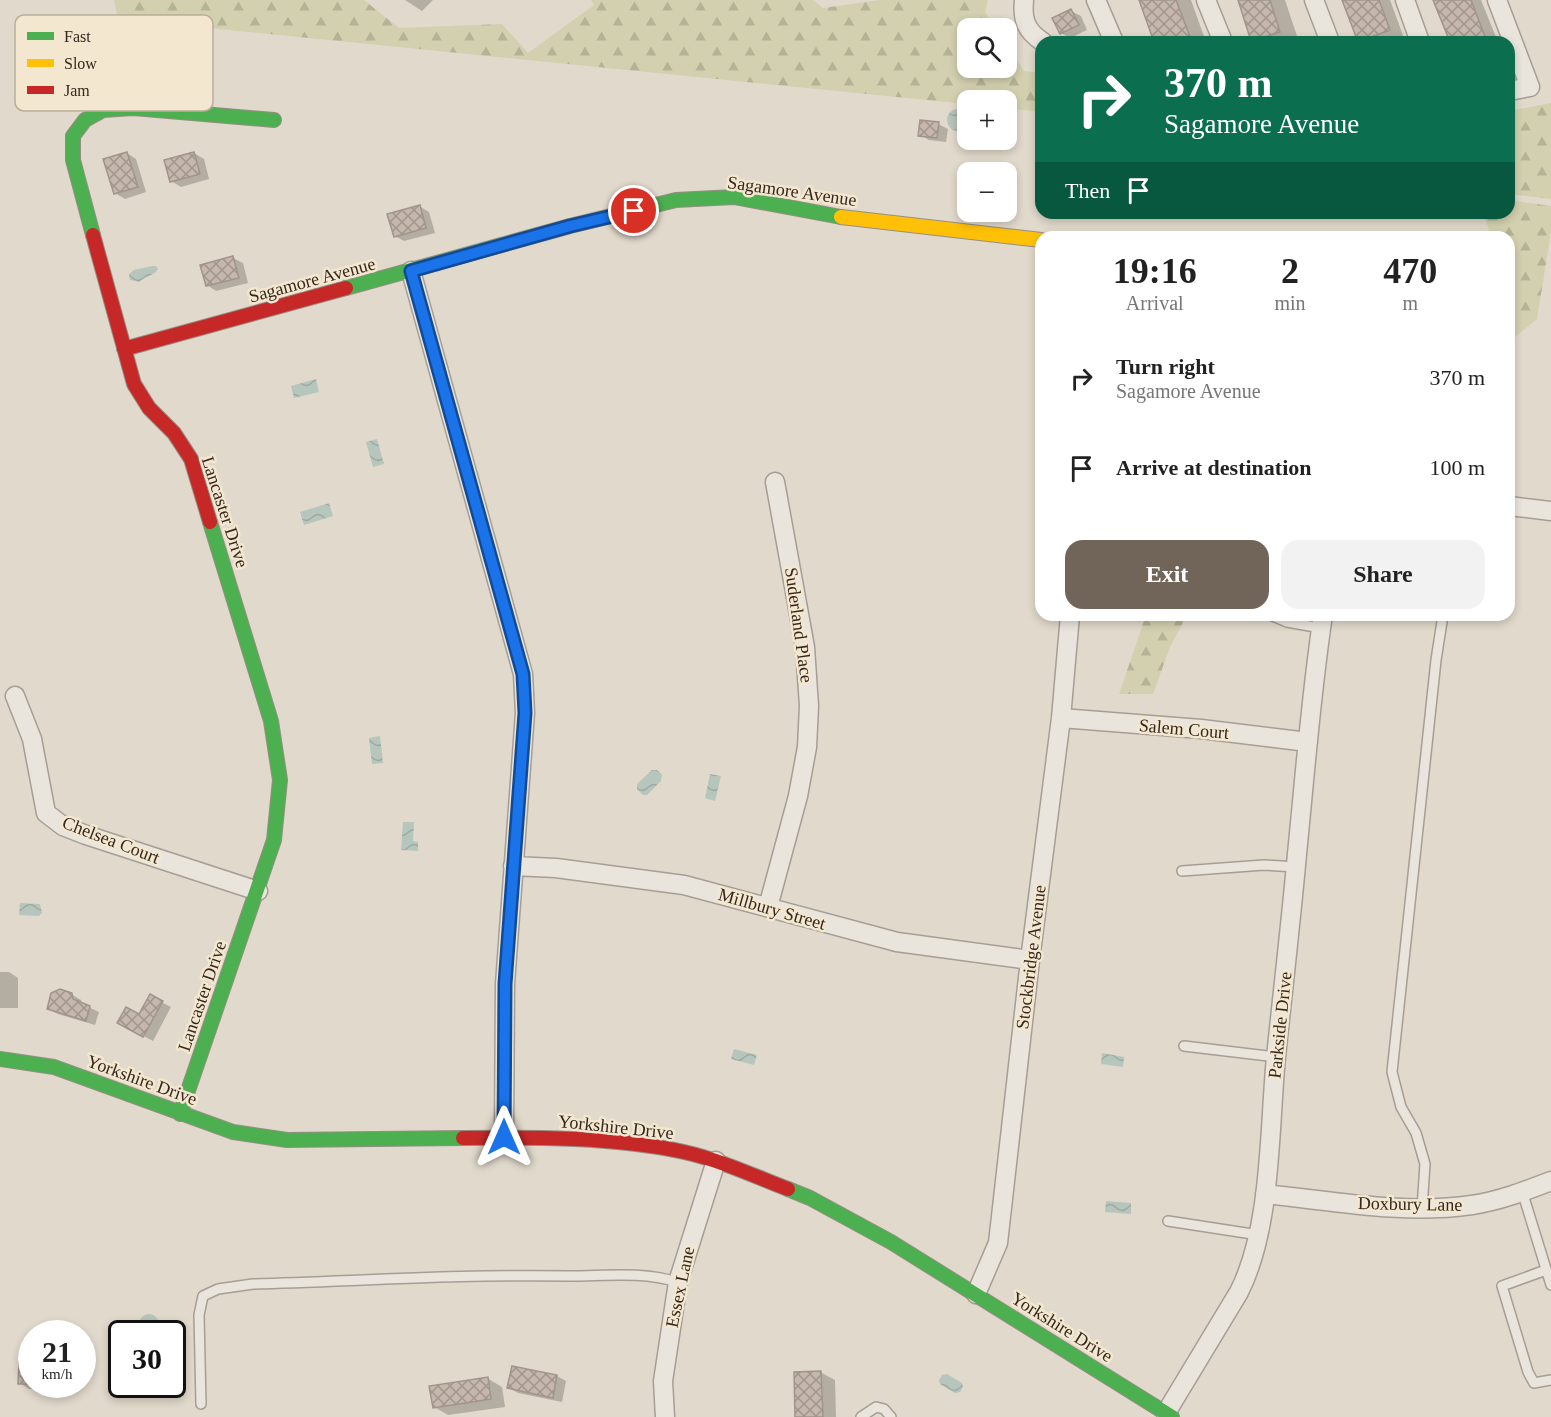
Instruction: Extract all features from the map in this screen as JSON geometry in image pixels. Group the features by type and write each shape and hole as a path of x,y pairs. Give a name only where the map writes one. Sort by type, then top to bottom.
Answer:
{"street":[{"path":"1024,0 1022,15 1035,37"},
{"path":"1096,0 1111,36"},
{"path":"1206,0 1221,36"},
{"path":"1314,0 1328,36"},
{"path":"1405,0 1418,36"},
{"path":"1497,0 1511,36"},
{"path":"1515,47 1530,87 1515,90"},
{"name":"Lancaster Drive","path":"101,111 85,120 73,136 72,160 134,384 149,408 174,433 191,459 271,721 280,780 274,840 180,1114"},
{"name":"Lancaster Drive","path":"168,111 274,120"},
{"name":"Sagamore Avenue","path":"124,350 570,226 676,200 734,197 835,216 1035,239"},
{"path":"411,271 523,674 525,713 505,984 504,1137"},
{"name":"Suderland Place","path":"768,907 798,796 807,747 809,706 805,647 775,482"},
{"path":"1515,507 1551,511"},
{"name":"Stockbridge Avenue","path":"976,1294 998,1244 1030,960 1061,718 1069,621"},
{"name":"Parkside Drive","path":"1169,1415 1250,1271 1259,1235 1322,622"},
{"name":"Chelsea Court","path":"15,696 32,739 46,813 63,826 86,835 258,891"},
{"name":"Salem Court","path":"1061,718 1200,729 1308,742"},
{"name":"Millbury Street","path":"513,866 556,868 684,885 897,942 1030,960"},
{"name":"Yorkshire Drive","path":"0,1059 54,1067 233,1132 287,1140 504,1137 642,1145 684,1152 716,1161 810,1198 891,1242 1169,1415"},
{"name":"Essex Lane","path":"665,1417 663,1381 678,1282 716,1161"},
{"name":"Doxbury Lane","path":"1265,1194 1395,1208 1443,1208 1473,1204 1551,1181"}],"lane":[{"path":"1285,621 1322,622"},
{"path":"1422,1208 1425,1164 1416,1133 1401,1107 1392,1072 1442,621"},
{"path":"1182,871 1264,865 1296,867"},
{"path":"1184,1046 1276,1057"},
{"path":"1522,1191 1551,1285"},
{"path":"1168,1221 1259,1235"},
{"path":"1546,1270 1502,1286 1534,1383 1551,1380"},
{"path":"201,1404 200,1316 203,1296 219,1289 253,1284 526,1275 625,1274 657,1276 678,1282"},
{"path":"861,1417 876,1407 884,1409 891,1417"}],"green space":[{"path":"114,0 364,0 399,28 502,24 528,53 594,5 591,0 813,0 823,8 880,0 988,0 985,12 989,18 957,18 957,78 1017,78 1017,60 1024,71 1035,72 1035,111 1017,109 1017,90 957,90 957,103 213,29 213,15 117,15"},
{"path":"1551,103 1551,199 1515,195 1515,110"},
{"path":"1515,201 1551,206 1551,232 1537,319 1515,337 1515,231 1489,231 1486,219 1515,219"},
{"path":"1144,621 1184,621 1170,647 1153,694 1119,694"}],"water":[{"path":"957,109 957,131 950,128 947,120 950,112"},
{"path":"152,266 158,269 154,273 139,282 130,280 129,274 134,270"},
{"path":"316,379 319,392 294,398 291,386"},
{"path":"377,439 384,464 373,467 366,442"},
{"path":"329,503 333,516 304,525 300,512"},
{"path":"380,736 383,763 372,764 369,738"},
{"path":"652,770 657,770 662,775 661,781 647,795 643,795 637,789 637,784"},
{"path":"710,774 721,776 715,801 705,798"},
{"path":"403,822 414,822 413,841 418,842 418,851 401,850"},
{"path":"20,903 40,904 42,913 39,916 19,915"},
{"path":"734,1049 757,1055 754,1065 731,1059"},
{"path":"1102,1053 1124,1057 1123,1067 1101,1064"},
{"path":"1106,1201 1131,1203 1131,1214 1105,1212"},
{"path":"149,1314 158,1320 140,1320"},
{"path":"947,1374 962,1383 963,1387 960,1392 955,1393 940,1384 939,1380 942,1375"}],"building":[{"path":"1139,0 1176,0 1190,36 1152,36"},
{"path":"1238,0 1270,0 1280,32 1267,36 1249,36"},
{"path":"1342,0 1379,0 1390,30 1374,36 1356,36"},
{"path":"1433,0 1471,0 1485,36 1448,36"},
{"path":"1071,9 1079,25 1060,34 1052,18"},
{"path":"920,120 939,122 937,138 918,136"},
{"path":"127,152 138,187 114,194 103,159"},
{"path":"194,152 200,174 170,182 164,160"},
{"path":"420,205 426,228 394,237 387,214"},
{"path":"233,256 239,278 206,286 200,265"},
{"path":"60,989 72,993 73,999 90,1006 86,1021 47,1009 51,993"},
{"path":"150,994 163,1001 143,1037 117,1023 126,1007 139,1014"},
{"path":"512,1366 557,1375 553,1398 507,1388"},
{"path":"821,1371 823,1417 795,1417 794,1372"},
{"path":"488,1377 491,1399 433,1408 429,1386"}],"traffic: fast":[{"path":"93,235 73,160 73,136 85,120 101,111"},
{"path":"168,111 274,120"},
{"path":"346,288 570,226 676,200 734,197 841,217"},
{"path":"180,1114 274,840 280,780 271,721 210,522"},
{"path":"0,1059 54,1067 233,1132 287,1140 463,1138"},
{"path":"788,1189 810,1198 891,1242 1172,1417"}],"traffic: slow":[{"path":"841,217 1035,239"}],"traffic: jam":[{"path":"93,235 134,384 149,408 174,433 191,459 210,522"},
{"path":"124,349 346,288"},
{"path":"463,1138 574,1139 658,1147 711,1159 788,1189"}],"route":[{"path":"504,1137 505,984 525,713 523,674 411,271 570,226 634,211"}]}
